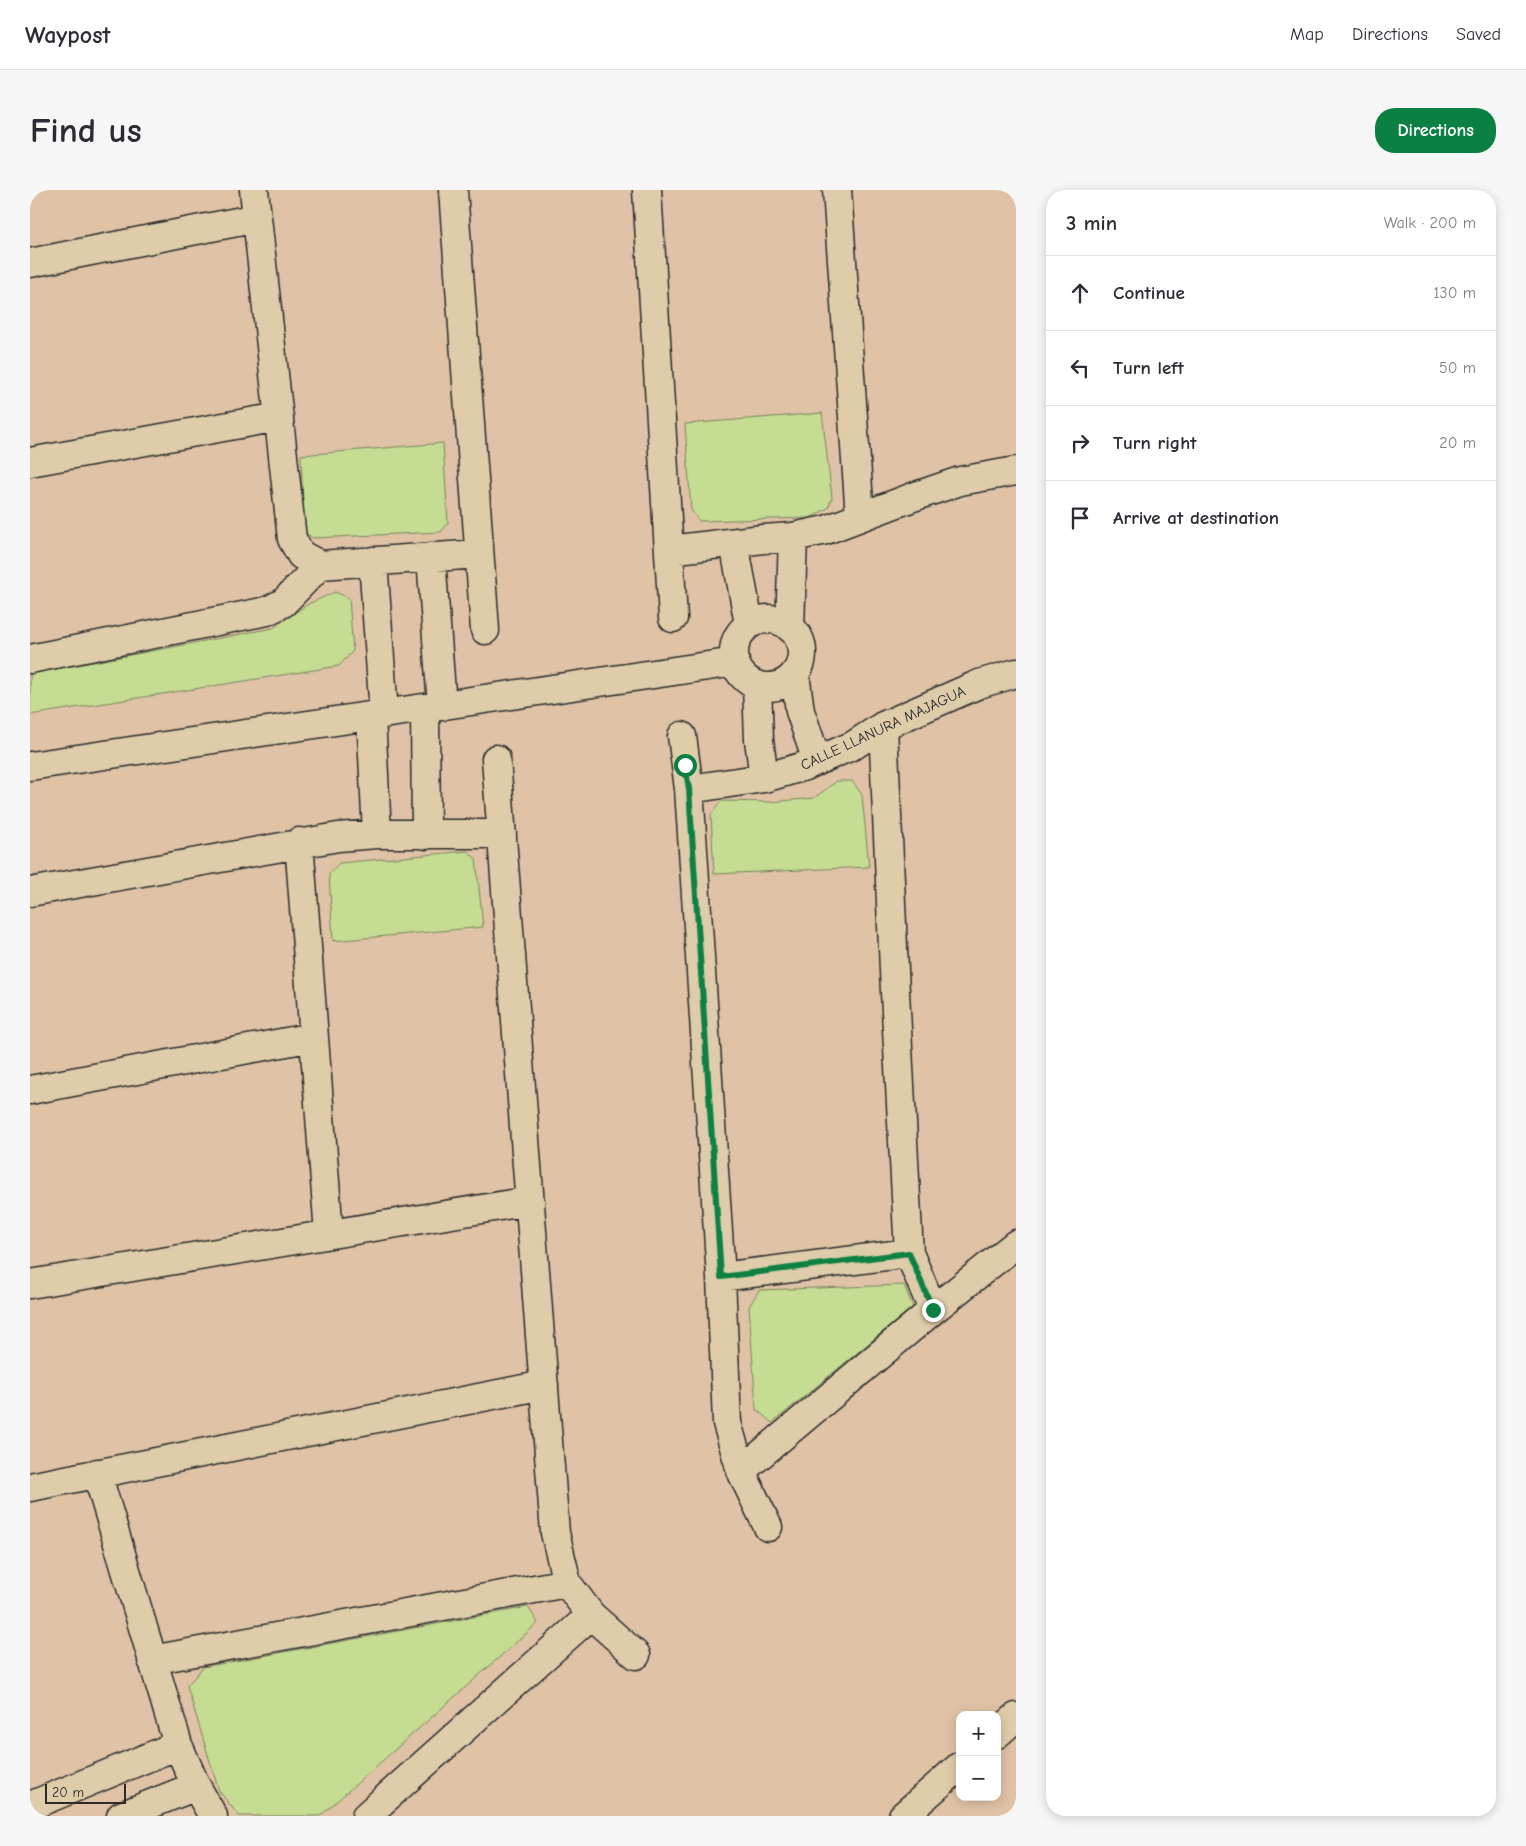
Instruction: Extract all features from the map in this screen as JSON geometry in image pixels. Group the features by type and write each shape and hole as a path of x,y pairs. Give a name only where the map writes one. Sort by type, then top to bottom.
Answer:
{"street":[{"path":"254,190 292,539 301,555 320,565 479,554"},
{"path":"453,190 485,630"},
{"path":"647,190 673,618"},
{"path":"837,190 860,517"},
{"path":"30,263 257,218"},
{"path":"30,462 279,417"},
{"path":"668,550 793,537 826,530 913,497 960,482 1016,471"},
{"path":"790,628 793,537"},
{"path":"734,543 749,624"},
{"path":"426,835 434,707 432,557"},
{"path":"373,561 377,715 377,834"},
{"path":"30,659 267,611 283,603 320,565"},
{"path":"771,619 781,622 790,628 797,636 801,645 800,665 795,674 787,681 767,687 757,685 743,676 735,662 733,652 741,632 749,624 759,620 771,619"},
{"path":"30,766 735,662"},
{"name":"CALLE LLANURA MAJAGUA","path":"689,789 764,778 818,761 854,745 883,726 979,684 1016,673"},
{"path":"795,674 800,712 818,761"},
{"path":"757,685 759,740 764,778"},
{"path":"883,726 909,1253 933,1310"},
{"path":"682,736 689,789 721,1277 727,1423 741,1471 768,1527"},
{"path":"496,759 555,1533 567,1583 590,1615 636,1655"},
{"path":"30,892 338,836 377,834 502,834"},
{"path":"299,842 329,1234"},
{"path":"30,1090 313,1037"},
{"path":"30,1284 530,1201"},
{"path":"741,1471 933,1310 1016,1244"},
{"path":"721,1277 909,1253"},
{"path":"30,1487 544,1385"},
{"path":"97,1473 178,1744 196,1786 213,1816"},
{"path":"152,1660 567,1583"},
{"path":"366,1816 590,1615"},
{"path":"1001,1731 1016,1718"},
{"path":"30,1806 178,1744"},
{"path":"903,1816 956,1770"},
{"path":"121,1816 196,1786"}],"green space":[{"path":"822,413 832,498 828,508 810,518 699,521 691,510 685,424"},
{"path":"443,443 448,523 441,532 313,538 304,532 301,455"},
{"path":"335,592 349,598 353,651 339,666 30,715 30,674 273,628 308,604"},
{"path":"837,781 852,781 862,795 869,867 714,874 711,815 721,801 771,802 814,798"},
{"path":"468,851 476,859 483,927 333,941 329,874 339,863"},
{"path":"904,1285 913,1307 772,1423 756,1409 749,1307 759,1290"},
{"path":"528,1607 538,1623 320,1816 239,1816 219,1791 187,1686 203,1667"}],"route":[{"path":"685,765 689,789 721,1277 805,1268 909,1253 933,1310"}]}
